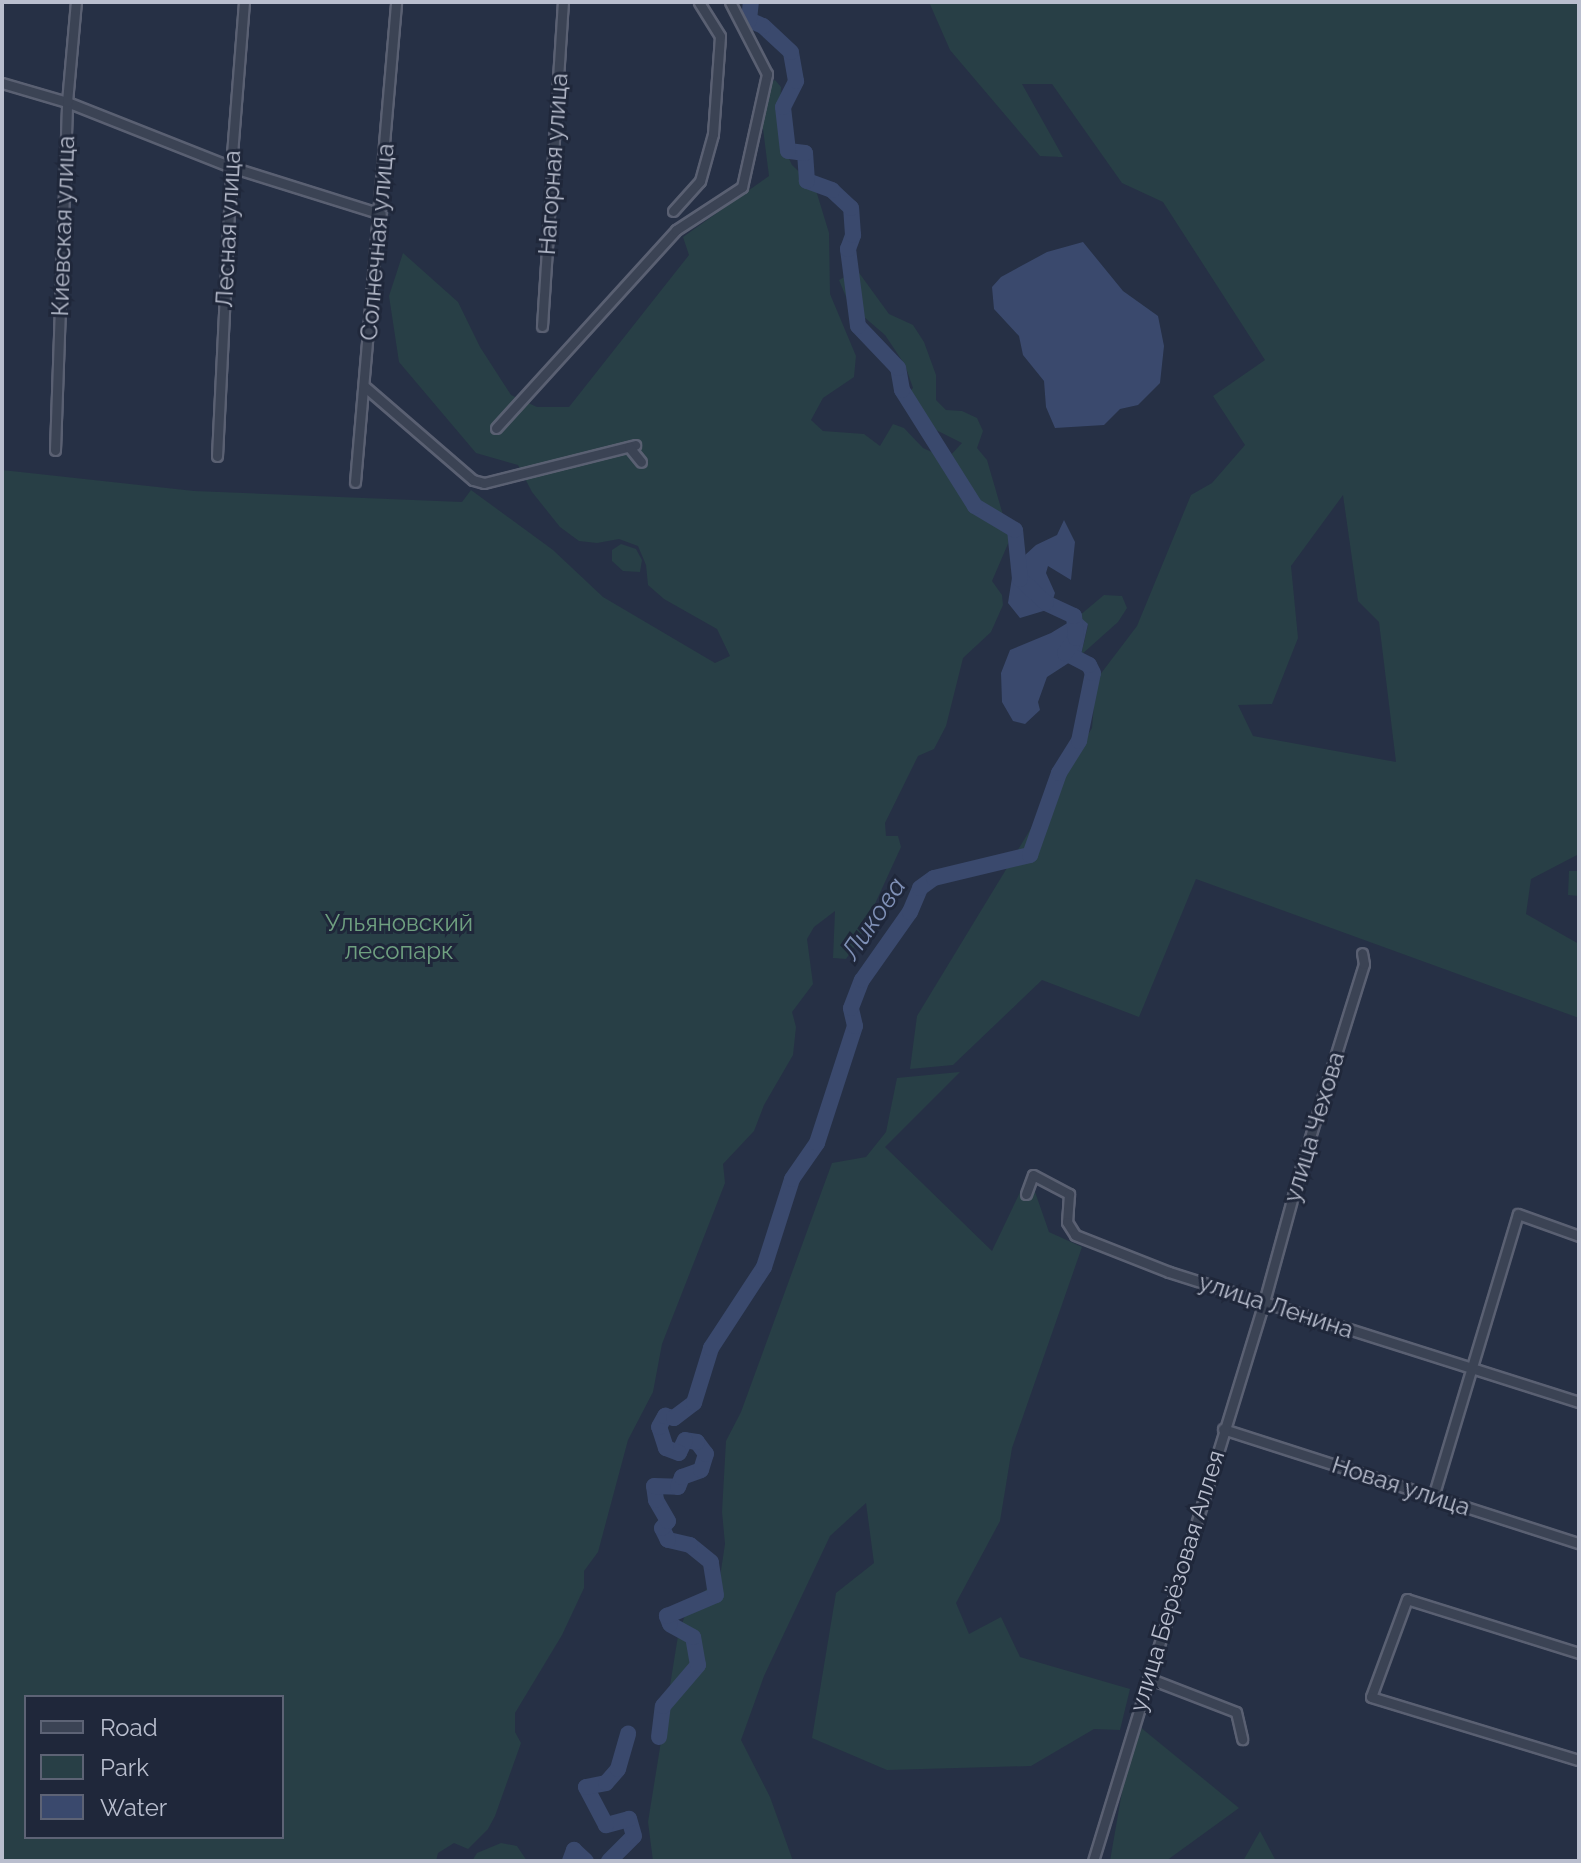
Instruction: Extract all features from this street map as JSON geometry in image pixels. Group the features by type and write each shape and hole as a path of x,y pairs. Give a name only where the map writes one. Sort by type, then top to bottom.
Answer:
{"street":[{"name":"Киевская улица","path":"55,450 67,102 76,2"},
{"name":"Лесная улица","path":"217,456 231,167 244,2"},
{"name":"Солнечная улица","path":"355,482 381,214 396,2"},
{"name":"Нагорная улица","path":"542,326 563,2"},
{"path":"673,211 700,181 713,134 720,36 699,2"},
{"path":"496,428 676,230 742,187 767,74 730,2"},
{"path":"2,83 67,102 231,167 381,214"},
{"path":"364,386 473,480 484,483 632,446 641,462"},
{"name":"улица Чехова","path":"1264,1302 1302,1163 1364,964 1362,953"},
{"name":"улица Ленина","path":"1026,1194 1033,1175 1069,1194 1067,1222 1075,1235 1169,1272 1472,1371 1579,1402"},
{"path":"1433,1497 1518,1214 1579,1236"},
{"name":"улица Берёзовая Аллея","path":"1093,1861 1264,1302"},
{"name":"Новая улица","path":"1223,1429 1579,1543"},
{"path":"1579,1653 1407,1599 1371,1697 1579,1760"},
{"path":"1148,1678 1240,1710 1242,1739"}],"green space":[{"path":"929,2 1579,2 1579,854 1531,879 1526,914 1579,944 1579,1018 1196,879 1139,1017 1042,980 953,1065 910,1069 917,1016 1092,728 1096,680 1137,626 1191,495 1212,483 1245,445 1213,396 1265,360 1163,202 1122,183 1052,84 1022,84 1063,157 1040,156 950,50","holes":["1343,495 1358,601 1379,622 1396,762 1253,736 1238,705 1272,704 1298,638 1291,566"]},
{"name":"Ульяновский лесопарк","path":"775,80 781,87 779,138 792,165 815,187 829,233 830,294 856,356 854,377 823,398 811,420 823,431 864,434 880,446 893,424 904,428 923,448 947,459 962,443 928,426 900,402 913,388 905,365 885,335 849,304 839,280 857,270 889,314 913,325 924,342 936,375 936,400 946,410 962,411 977,418 983,431 977,448 987,460 1010,539 992,581 1002,595 1003,605 991,632 963,658 946,726 934,749 918,756 885,823 886,836 898,836 901,847 858,941 846,959 833,958 835,911 814,927 807,939 813,984 792,1012 796,1027 793,1055 764,1105 754,1131 723,1164 725,1183 662,1344 653,1392 628,1440 598,1552 584,1571 584,1588 562,1635 515,1713 515,1732 521,1743 495,1816 488,1829 468,1849 454,1843 438,1853 436,1861 2,1861 2,470 194,491 462,502 471,490 553,550 603,597 715,663 730,656 717,629 664,599 648,585 646,565 638,546 619,539 597,543 579,541 560,527 532,492 518,465 476,453 399,362 389,296 403,253 458,302 480,347 511,395 537,407 569,407 689,255 683,237 769,176 762,121 769,83"},
{"path":"621,544 636,549 642,560 640,572 623,571 612,561 612,550"},
{"path":"1104,595 1122,596 1127,608 1118,622 1081,655 1088,625 1079,616"},
{"path":"1569,871 1579,871 1579,896 1568,895"},
{"path":"960,1072 885,1147 992,1251 1024,1184 1034,1189 1049,1232 1082,1247 1012,1448 1000,1521 956,1603 969,1634 1001,1617 1020,1657 1130,1689 1120,1730 1094,1729 1031,1766 887,1770 812,1738 836,1593 874,1563 866,1503 830,1536 764,1676 741,1740 770,1797 793,1861 653,1861 648,1822 678,1636 688,1606 720,1577 725,1544 722,1512 726,1441 741,1412 832,1163 866,1157 886,1132 897,1078"},
{"path":"1134,1722 1239,1808 1166,1861 1110,1861"},
{"path":"1260,1831 1276,1861 1243,1861"},
{"path":"501,1843 517,1846 527,1861 472,1861 477,1853"}],"water":[{"path":"1083,242 1123,291 1158,316 1164,346 1160,383 1138,405 1120,409 1104,425 1055,428 1046,407 1044,381 1023,355 1019,336 994,309 992,287 1001,277 1047,252"},
{"path":"1064,520 1075,542 1071,580 1048,566 1046,573 1055,593 1050,609 1020,618 1008,603 1014,565 1036,545 1057,535"},
{"path":"1079,616 1088,624 1081,655 1047,677 1038,702 1040,710 1025,724 1013,721 1002,702 1001,673 1010,650 1051,633"}],"waterway":[{"name":"Ликова","path":"659,1737 663,1706 698,1665 693,1637 670,1624 667,1616 716,1595 711,1562 690,1545 668,1540 662,1528 668,1521 656,1500 654,1486 678,1487 682,1477 701,1470 706,1454 697,1442 685,1440 679,1453 666,1448 659,1427 665,1416 674,1418 694,1403 711,1348 764,1267 792,1179 817,1143 855,1026 851,1008 862,980 910,912 920,888 934,878 1030,855 1059,773 1079,741 1093,673 1089,665 1065,653 1076,638 1074,616 1046,603 1020,579 1015,530 975,506 902,390 898,368 858,326 848,249 853,235 851,208 832,190 807,181 805,153 788,151 783,107 796,81 791,52 763,26 749,20 751,2"},
{"name":"Ликова","path":"609,1861 634,1836 629,1819 606,1825 586,1787 606,1783 618,1769 628,1733"},
{"name":"Ликова","path":"570,1861 574,1850 586,1861"}]}
